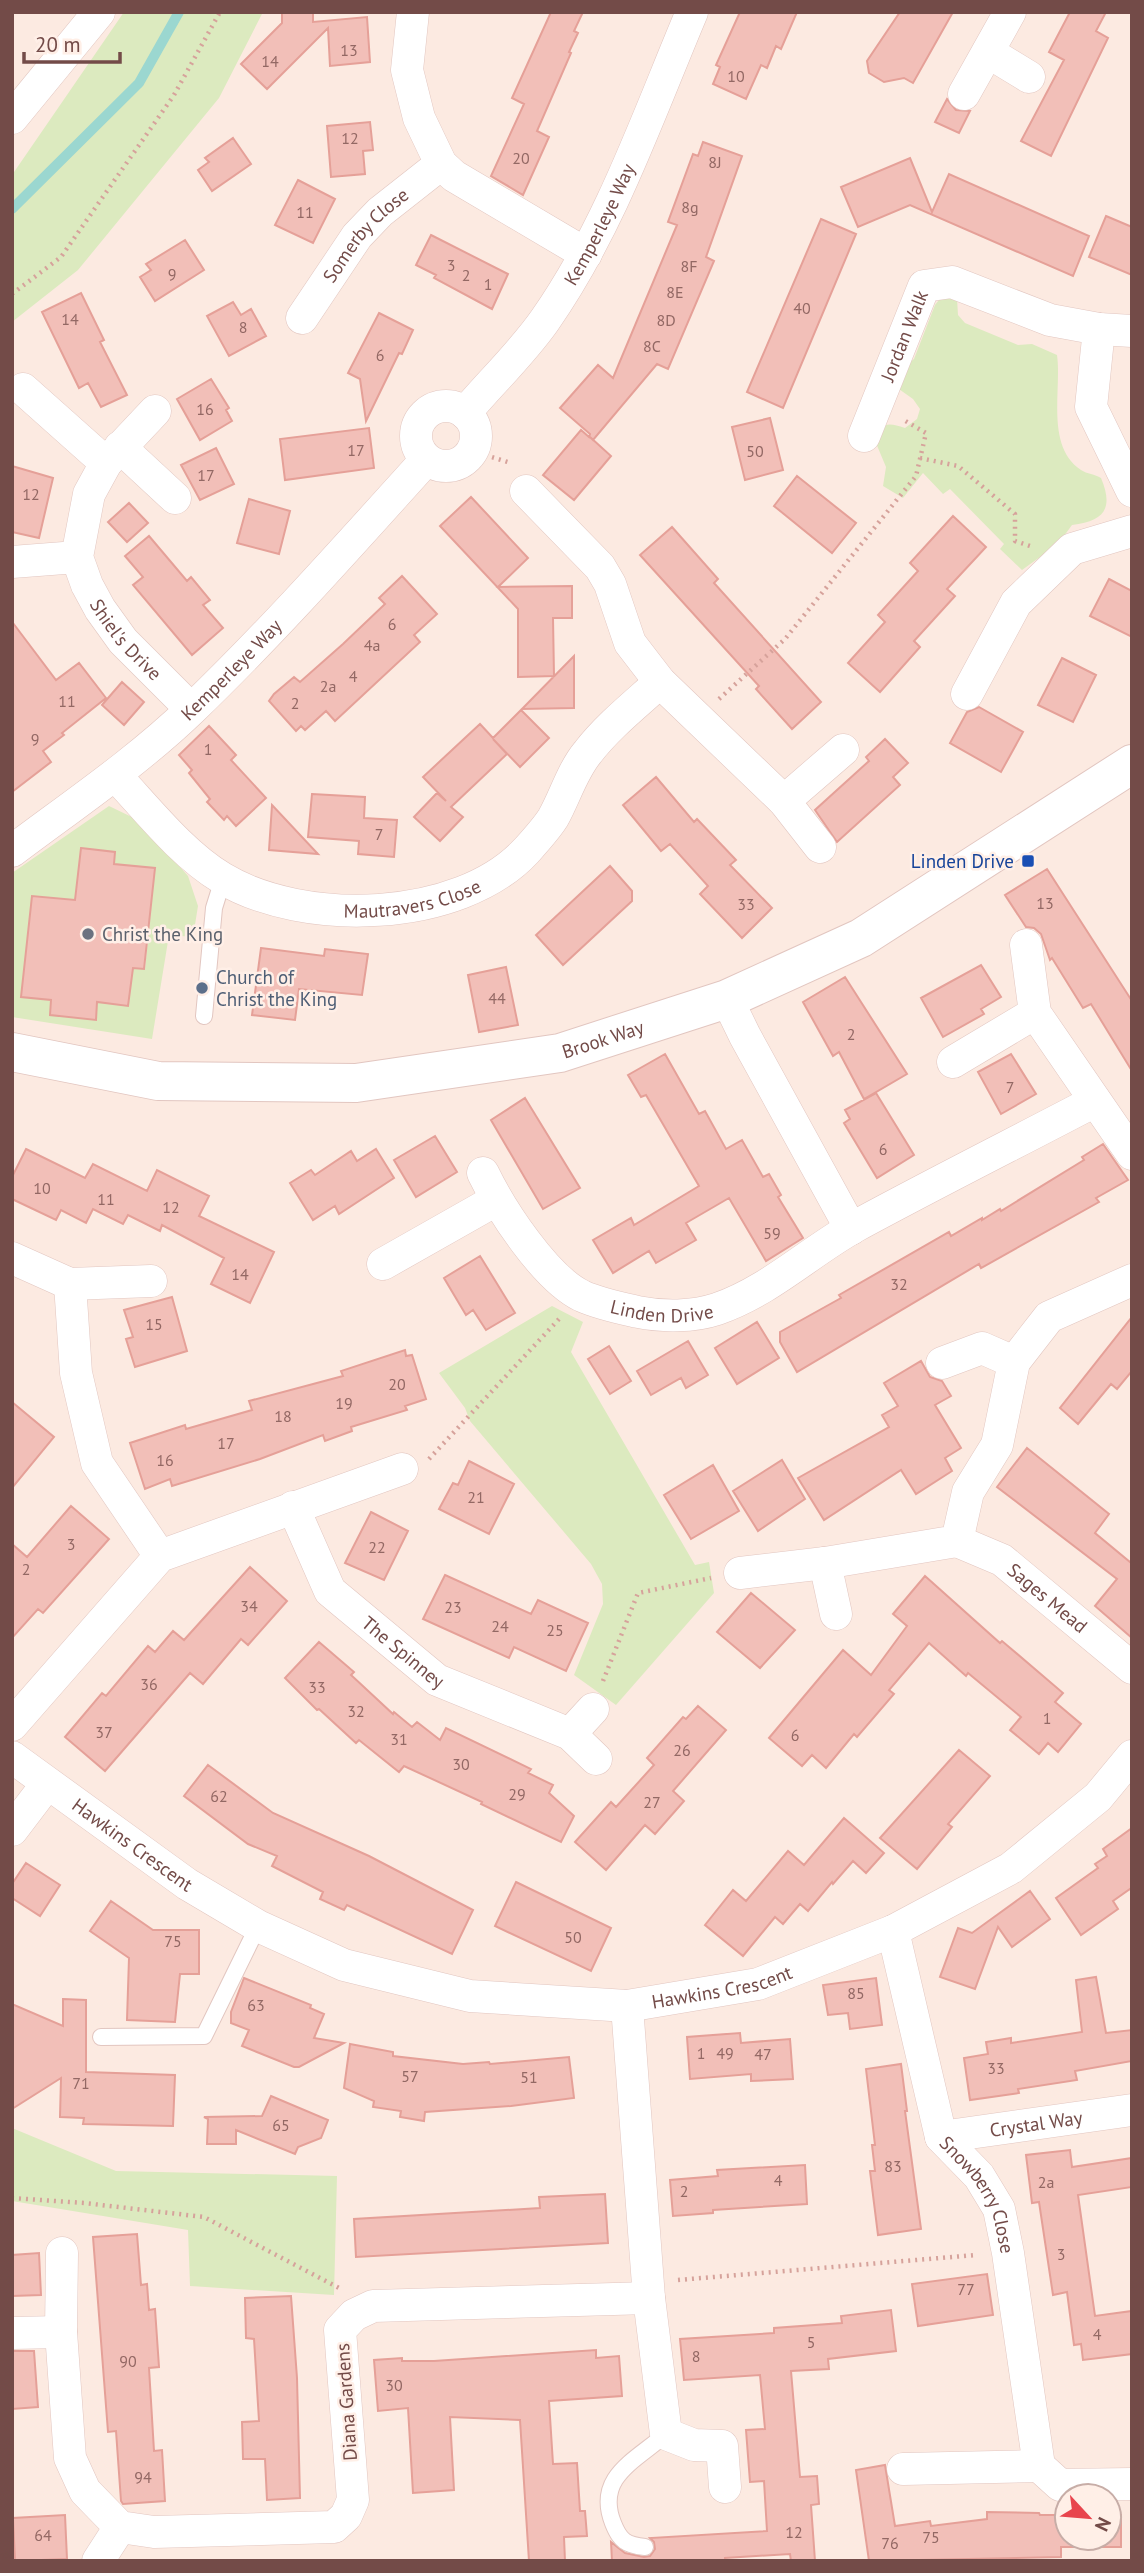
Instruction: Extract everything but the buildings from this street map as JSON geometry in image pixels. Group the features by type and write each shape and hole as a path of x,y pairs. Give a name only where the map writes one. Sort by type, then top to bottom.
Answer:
{"street":[{"path":"12,118 99,12"},
{"path":"413,12 407,70 419,118 441,164 454,176 586,254"},
{"name":"Kemperleye Way","path":"464,413 544,321 586,254 606,214 692,12"},
{"path":"964,94 1010,12"},
{"path":"988,52 1029,77"},
{"name":"Somerby Close","path":"302,318 357,236 380,212 441,164"},
{"name":"Jordan Walk","path":"864,436 924,286 952,282 1050,320 1099,329 1132,331"},
{"path":"1099,329 1091,407 1132,491"},
{"path":"23,389 174,498"},
{"path":"442,406 454,407 464,413 472,422 476,433 472,451 460,463 448,467 437,466 426,460 415,439 416,428 422,417 442,406"},
{"path":"12,562 77,557 89,494 113,455 155,411"},
{"name":"Kemperleye Way","path":"12,851 115,775 191,709 333,564 426,460"},
{"path":"521,478 610,556 610,584 630,642 660,682 784,801 820,847"},
{"path":"967,694 1016,603 1072,549 1132,531"},
{"name":"Shiel's Drive","path":"77,557 87,585 100,609 123,641 191,709"},
{"name":"Mautravers Close","path":"115,775 196,860 223,879 286,904 341,910 406,907 445,899 482,885 525,853 552,819 587,753 660,682"},
{"path":"784,801 843,750"},
{"name":"Brook Way","path":"12,1052 158,1081 356,1083 560,1053 727,999 861,938 1132,764"},
{"path":"1026,945 1035,1013 1132,1154"},
{"path":"727,999 851,1229"},
{"path":"953,1062 1035,1013"},
{"name":"Linden Drive","path":"383,1264 490,1187 516,1230 556,1276 580,1295 614,1307 649,1314 681,1315 716,1309 794,1269 851,1229 1095,1101"},
{"path":"12,1258 70,1284 151,1281"},
{"path":"740,1573 825,1563 957,1541 968,1492 997,1446 1014,1362 1049,1317 1132,1280"},
{"path":"70,1284 76,1373 97,1463 160,1556"},
{"path":"942,1363 982,1348 1014,1362"},
{"path":"12,1724 160,1556 401,1469"},
{"name":"The Spinney","path":"293,1507 330,1591 437,1680 570,1734 596,1759"},
{"name":"Sages Mead","path":"957,1541 1002,1560 1132,1668"},
{"path":"825,1563 836,1614"},
{"path":"570,1734 593,1709"},
{"name":"Hawkins Crescent","path":"12,1757 187,1884 258,1926 344,1965 470,1996 627,2006 758,1984 893,1931 1011,1868 1098,1797 1130,1762"},
{"path":"12,1830 47,1784"},
{"name":"Snowberry Close","path":"893,1931 941,2137 979,2176 999,2209 1008,2253 1039,2466"},
{"path":"627,2006 649,2290 666,2434 694,2445 722,2446 725,2487"},
{"name":"Crystal Way","path":"941,2137 1132,2109"},
{"path":"62,2253 61,2332 70,2458 85,2491 120,2526 98,2561"},
{"path":"373,2306 649,2290"},
{"name":"Diana Gardens","path":"120,2526 154,2532 334,2527 346,2516 353,2500 341,2330 354,2315 373,2306"},
{"path":"12,2333 61,2332"},
{"path":"903,2469 1039,2466 1060,2485 1132,2484"}],"lane":[{"path":"204,1016 214,908 223,879"},
{"path":"101,2037 204,2036 258,1926"},
{"path":"645,2547 629,2546 617,2533 609,2512 607,2493 613,2479 666,2434"}],"path":[{"path":"12,294 61,257 174,95 220,12"},
{"path":"698,718 785,639 916,476 926,433 877,404"},
{"path":"472,451 521,478"},
{"path":"920,458 958,466 1016,514 1015,541 1065,556"},
{"path":"401,1469 432,1458 580,1295"},
{"path":"593,1709 638,1593 740,1573"},
{"path":"12,2198 84,2203 204,2217 373,2306"},
{"path":"649,2290 1008,2253"}],"green space":[{"path":"124,12 263,12 219,98 78,270 12,322 12,175"},
{"path":"942,296 957,298 958,315 965,323 1018,345 1032,344 1057,355 1057,416 1063,447 1070,460 1081,470 1101,478 1105,489 1106,505 1099,517 1072,525 1058,544 1022,570 1000,549 1004,544 950,489 943,494 923,473 903,498 883,486 886,467 873,436 884,426 905,428 917,419 920,409 913,399 896,387 906,365 914,359 935,305"},
{"path":"109,806 140,821 188,876 198,906 193,937 169,935 152,1039 12,1017 12,873","holes":["81,849 115,852 114,864 155,868 145,969 133,968 128,1005 97,1002 95,1020 50,1014 75,900"]},
{"path":"552,1306 583,1322 571,1352 695,1565 709,1562 714,1593 616,1705 574,1675 603,1604 602,1584 591,1564 470,1421 465,1408 439,1373"},
{"path":"12,2128 116,2171 337,2176 334,2295 190,2286 188,2230 12,2201"}],"waterway":[{"path":"12,209 139,83 179,12"}],"place":[{"name":"Linden Drive","path":"1028,861"},
{"name":"Christ the King","path":"88,934"},
{"name":"Church of Christ the King","path":"202,988"}]}
